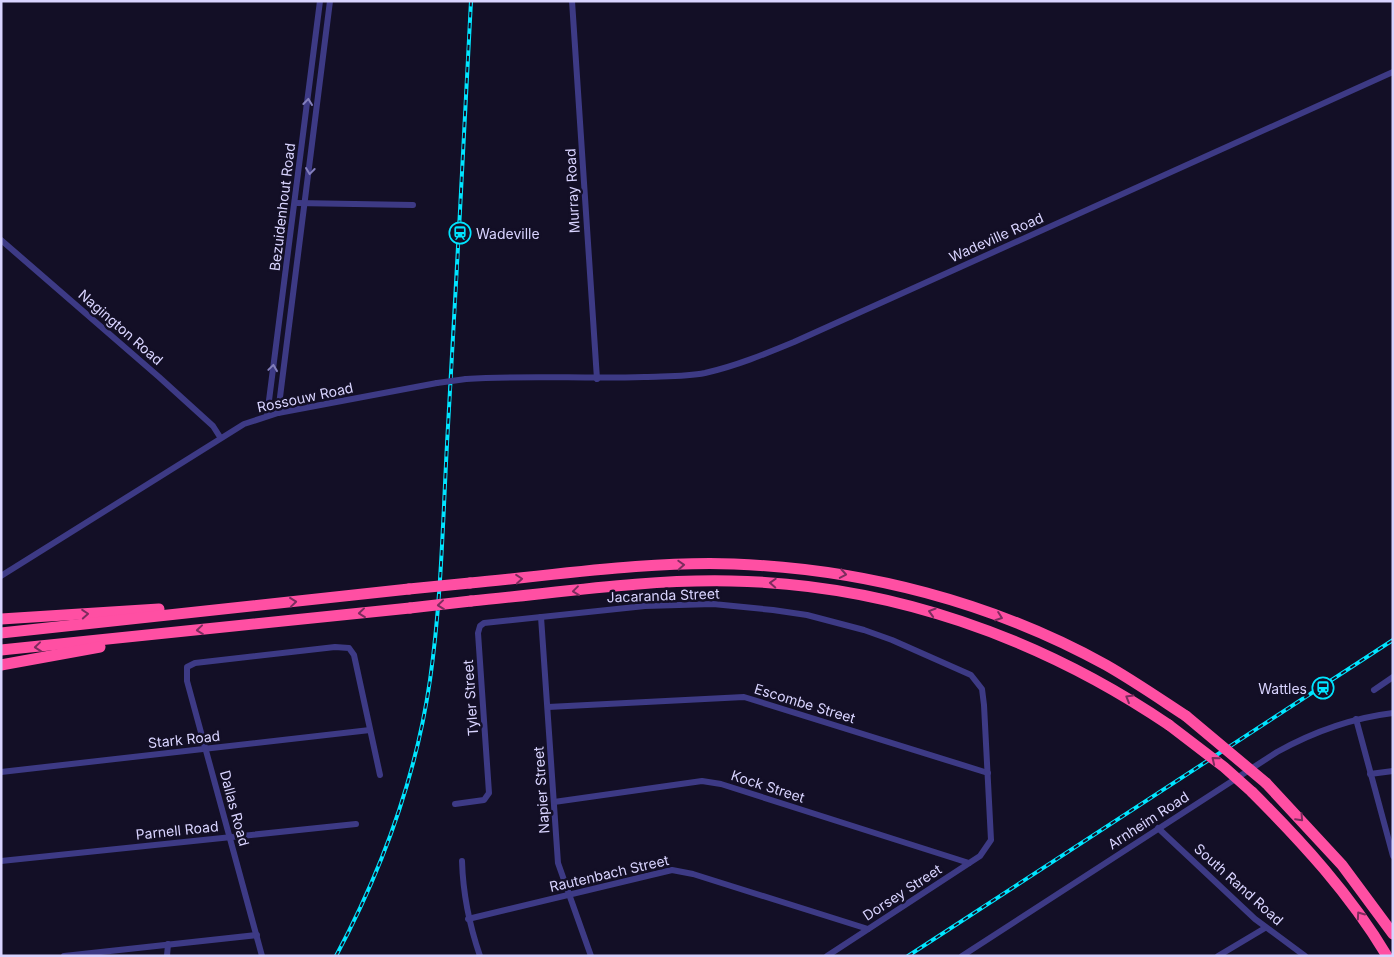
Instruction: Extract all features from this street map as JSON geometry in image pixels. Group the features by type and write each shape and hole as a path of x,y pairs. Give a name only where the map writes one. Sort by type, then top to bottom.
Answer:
{"highway":[{"path":"1,633 470,583 686,565 751,565 840,573 927,593 1015,622 1106,665 1186,716 1266,783 1342,865 1393,934"},
{"path":"1,650 636,584 686,582 784,584 838,590 926,610 1010,638 1099,681 1169,725 1224,767 1252,792 1292,833 1360,914 1387,956"},
{"path":"1,620 188,607 265,605"},
{"path":"1,665 112,645 138,637"}],"street":[{"name":"Bezuidenhout Road","path":"267,416 296,203 320,1"},
{"name":"Bezuidenhout Road","path":"278,413 306,204 330,1"},
{"name":"Murray Road","path":"572,1 597,379"},
{"name":"Wadeville Road","path":"597,379 703,373 735,366 794,342 1393,72"},
{"path":"304,128 314,129"},
{"path":"296,203 413,205"},
{"name":"Nagington Road","path":"1,240 214,426 220,437"},
{"path":"281,312 292,313"},
{"name":"Rossouw Road","path":"1,576 220,437 244,424 267,416 437,382 502,376 597,379"},
{"name":"Jacaranda Street","path":"541,618 645,606 713,604 773,610 840,623 892,640 971,675 980,684 983,695 988,773"},
{"name":"Napier Street","path":"541,618 558,863 591,956"},
{"name":"Tyler Street","path":"455,804 484,800 489,793 478,629 484,623 541,618"},
{"name":"Dallas Road","path":"262,956 186,681 187,666 195,663 335,647 349,648 354,655 370,730"},
{"path":"1374,690 1393,677"},
{"name":"Escombe Street","path":"548,707 744,697 988,773"},
{"name":"Arnheim Road","path":"962,956 1277,752 1306,737 1356,719 1393,713"},
{"path":"1356,719 1393,856"},
{"path":"370,730 380,776"},
{"name":"Stark Road","path":"1,772 370,730"},
{"path":"1370,774 1393,771"},
{"name":"Dorsey Street","path":"827,956 969,863 988,848 992,834 988,773"},
{"name":"Kock Street","path":"554,802 702,781 721,784 969,863"},
{"name":"Parnell Road","path":"1,861 356,824"},
{"name":"South Rand Road","path":"1158,828 1266,928 1305,956"},
{"path":"462,861 468,919 480,956"},
{"name":"Rautenbach Street","path":"468,919 668,870 677,870 868,929"},
{"path":"1218,956 1266,928"},
{"path":"64,956 256,934"},
{"path":"168,944 168,956"}],"railway":[{"path":"336,956 368,890 395,822 416,752 430,680 442,553 471,1"},
{"path":"908,956 1393,640"}],"place":[{"name":"Wadeville","path":"460,233"},
{"name":"Wattles","path":"1323,688"}]}
